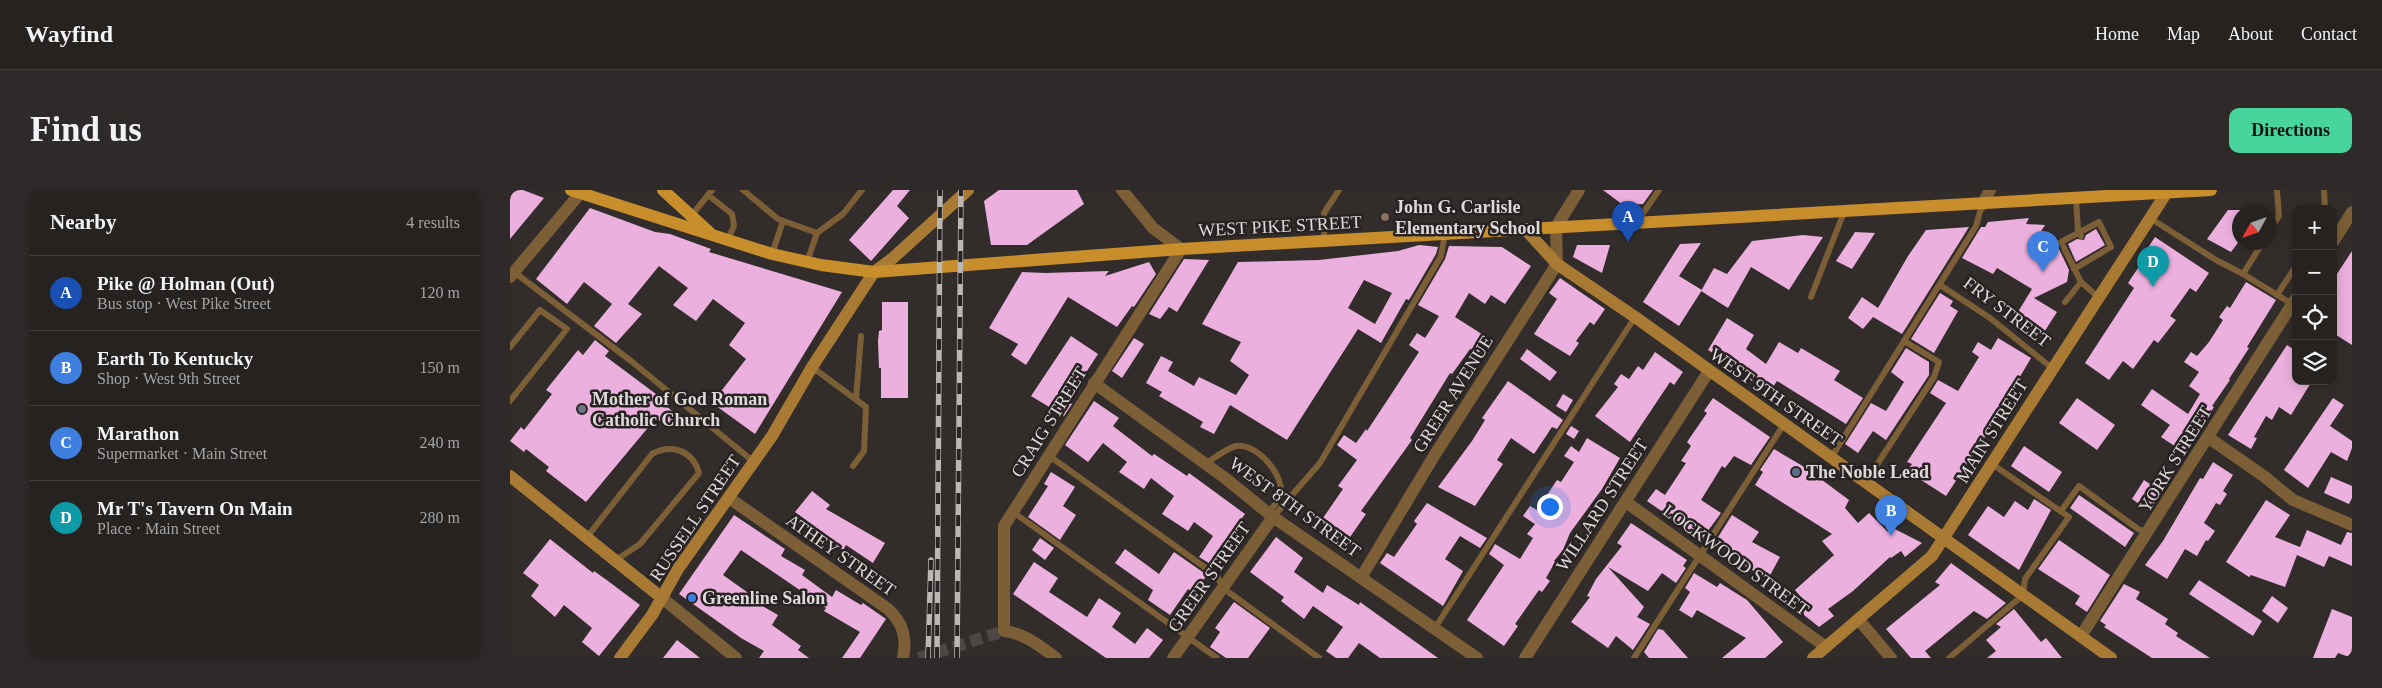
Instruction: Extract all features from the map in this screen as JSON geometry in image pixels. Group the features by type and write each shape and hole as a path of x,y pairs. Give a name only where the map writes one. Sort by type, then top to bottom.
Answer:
{"main road":[{"path":"663,190 713,237"},
{"name":"WEST PIKE STREET","path":"578,191 713,237 772,254 807,262 874,272 1181,249 1556,226 1844,212 2211,190"}],"street":[{"name":"RUSSELL STREET","path":"620,658 639,634 678,569 754,462 812,367 874,272 893,258 968,190"},
{"path":"1122,190 1153,228 1181,249"},
{"path":"1557,264 1556,226 1579,190"},
{"path":"1982,204 1990,190"},
{"path":"512,275 578,191"},
{"name":"MAIN STREET","path":"1813,658 1932,556 1944,541 2052,368 2167,192"},
{"path":"2337,236 2352,212"},
{"name":"WEST 9TH STREET","path":"1525,229 1557,264 1635,317 1944,541 2111,658"},
{"name":"CRAIG STREET","path":"1056,658 1039,645 1015,632 1004,631 1004,526 1181,249"},
{"name":"GREER AVENUE","path":"1362,576 1434,456 1557,264"},
{"name":"YORK STREET","path":"2081,636 2149,533 2292,304"},
{"name":"WILLARD STREET","path":"1525,658 1709,371"},
{"name":"WEST 8TH STREET","path":"1094,383 1271,515 1362,576 1477,658"},
{"path":"2208,438 2265,477 2293,500 2352,525"},
{"path":"510,476 736,658"},
{"name":"ATHEY STREET","path":"729,498 897,617 904,630 905,648 903,658"},
{"name":"LOCKWOOD STREET","path":"1626,502 1826,647"},
{"name":"GREER STREET","path":"1173,658 1223,588 1271,515"},
{"path":"1859,620 1891,658"}],"lane":[{"path":"743,190 783,221 817,233"},
{"path":"807,262 817,233 843,214 862,190"},
{"path":"1324,241 1324,213 1339,190"},
{"path":"1636,223 1658,190"},
{"path":"2277,190 2279,216 2277,219"},
{"path":"2324,190 2325,205"},
{"path":"691,216 710,192 732,214 734,226 727,241"},
{"path":"2076,198 2079,234"},
{"path":"1831,458 1976,226 1982,204"},
{"path":"1811,297 1844,212"},
{"path":"2150,218 2216,260 2277,295 2292,300"},
{"path":"772,254 783,221"},
{"path":"2074,269 2091,257 2111,247 2099,222 2079,234 2060,242 2074,269 2081,282 2098,297"},
{"path":"1271,515 1320,462 1441,256 1444,234"},
{"path":"2243,274 2257,250"},
{"path":"2277,295 2292,272"},
{"path":"512,275 630,361 754,462"},
{"path":"2066,302 2081,282"},
{"name":"FRY STREET","path":"1940,284 1990,318 2052,368"},
{"path":"510,348 540,310 567,329 510,401"},
{"path":"1435,628 1635,317"},
{"path":"856,399 861,336"},
{"path":"1865,483 1934,377 1939,362 1904,341"},
{"path":"812,367 866,408 864,451 854,466"},
{"path":"1634,658 1784,424"},
{"path":"1205,464 1222,452 1237,446 1254,450 1269,462 1280,485 1280,497 1271,515"},
{"path":"587,537 652,454 661,449 672,449 687,453 696,462 699,473 640,544 616,560"},
{"path":"1048,455 1217,576 1223,588 1319,658"},
{"path":"1949,658 2022,595 2025,579 2069,517 1992,464"},
{"path":"2060,511 2079,486 2138,529 2149,533"},
{"path":"1013,512 1217,658"}],"building":[{"path":"510,190 523,190 544,198 510,239"},
{"path":"893,190 910,190 897,206 909,218 871,261 849,240"},
{"path":"999,190 1077,190 1084,204 1027,245 991,245 984,201"},
{"path":"1603,190 1653,190 1643,204 1623,205"},
{"path":"590,208 655,232 670,234 711,249 709,252 842,292 755,434 712,403 746,359 729,345 745,323 713,299 696,321 673,305 688,288 659,266 628,304 642,314 616,343 594,326 612,304 584,282 567,304 536,279"},
{"path":"2228,210 2232,210 2231,252 2207,239"},
{"path":"2029,218 2026,224 2045,225 2035,241 2059,249 2069,270 2067,282 2034,298 2057,312 2041,337 2013,320 2032,289 1997,268 1993,274 1962,258 1981,227 1985,227 1988,222"},
{"path":"1969,227 1902,334 1873,317 1863,329 1848,318 1862,297 1878,308 1908,256 1926,230"},
{"path":"2096,229 2105,245 2076,262 2068,244 2077,239 2084,240 2086,235"},
{"path":"1855,232 1875,233 1852,269 1836,261"},
{"path":"1803,235 1823,237 1789,290 1751,267 1728,308 1701,291 1714,268 1727,274 1752,241"},
{"path":"2155,237 2209,273 2196,292 2190,288 2170,316 2176,320 2158,343 2154,340 2133,369 2123,361 2109,380 2085,363 2134,288 2128,283 2144,259 2142,257"},
{"path":"1701,243 1679,276 1702,290 1679,326 1643,302 1680,244"},
{"path":"1419,245 1438,247 1436,254 1409,300 1406,299 1381,343 1358,329 1287,440 1230,405 1214,434 1200,427 1203,422 1159,396 1162,392 1146,383 1161,356 1173,362 1168,371 1194,386 1199,377 1236,395 1249,375 1230,361 1241,342 1202,324 1238,262 1319,260 1398,251","holes":["1364,280 1392,293 1375,324 1348,308"]},
{"path":"1577,245 1610,245 1602,273 1573,257"},
{"path":"1449,246 1502,247 1531,266 1505,304 1491,295 1485,304 1469,293 1455,317 1488,338 1478,354 1470,349 1452,374 1450,373 1410,438 1412,440 1361,511 1366,514 1350,537 1323,518 1343,489 1338,486 1357,460 1337,445 1344,435 1356,443 1366,429 1367,431 1419,352 1409,345 1417,333 1425,338 1439,316 1418,305 1445,259"},
{"path":"2352,251 2352,345 2337,336 2337,274"},
{"path":"1184,259 1209,260 1177,312 1169,307 1160,319 1149,314"},
{"path":"1149,262 1156,274 1134,307 1132,306 1117,327 1068,297 1026,365 1011,355 1018,344 989,328 1022,272 1109,271 1105,276"},
{"path":"1560,278 1605,309 1594,325 1590,322 1576,341 1579,343 1570,356 1534,334 1557,299 1549,293"},
{"path":"2246,282 2276,300 2247,347 2249,348 2230,380 2212,406 2214,407 2204,425 2185,453 2161,437 2170,425 2141,405 2152,389 2188,414 2200,394 2189,386 2199,372 2184,362 2191,352 2197,356 2209,342 2223,320 2219,317 2227,306 2230,308"},
{"path":"1940,293 1953,301 1950,306 1958,311 1934,353 1911,339"},
{"path":"882,302 908,302 908,398 881,398 881,368 879,368 878,341 879,331 882,330"},
{"path":"1727,318 1754,335 1746,349 1766,364 1779,342 1798,353 1801,348 1840,371 1834,380 1863,398 1846,424 1777,381 1773,387 1755,376 1752,381 1739,369 1708,350"},
{"path":"1071,336 1098,354 1085,374 1082,372 1064,400 1072,404 1064,416 1031,396"},
{"path":"1134,338 1144,344 1122,378 1112,371"},
{"path":"1998,338 2031,358 1984,438 1946,496 1907,471 1912,464 1907,462 1946,403 1930,393 1938,380 1958,391 1979,357 1972,352 1978,342 1991,350"},
{"name":"Mother of God Roman Catholic Church","path":"595,340 609,351 605,356 668,403 666,406 677,415 668,427 656,418 586,502 546,471 549,467 526,449 524,452 510,441 521,427 524,430 552,394 546,390 578,350 583,355"},
{"path":"2287,345 2292,348 2292,385 2310,385 2291,415 2279,407 2272,420 2266,416 2254,437 2257,438 2251,449 2228,435"},
{"path":"1906,348 1929,362 1929,375 1886,440 1873,431 1858,453 1845,444 1871,403 1886,411 1904,382 1891,372"},
{"path":"1527,349 1557,372 1550,381 1520,359"},
{"path":"1655,352 1683,372 1674,385 1670,382 1630,442 1595,416 1618,387 1614,384 1621,374 1629,379 1638,366 1643,370"},
{"path":"1508,381 1563,420 1557,429 1552,427 1534,454 1511,438 1497,460 1503,464 1475,506 1438,487 1472,441 1485,420 1482,418"},
{"path":"1563,394 1573,400 1566,412 1556,406"},
{"path":"1713,398 1770,437 1751,465 1734,456 1725,468 1722,466 1701,500 1721,513 1702,539 1647,501 1656,489 1665,495 1686,463 1681,461 1691,446 1687,442 1707,413 1704,411"},
{"path":"2077,398 2115,425 2097,450 2059,423"},
{"path":"2333,398 2344,405 2330,426 2352,441 2352,448 2347,461 2331,452 2308,488 2284,470"},
{"path":"1094,401 1119,418 1113,426 1152,456 1154,454 1187,476 1189,473 1245,514 1217,551 1225,557 1217,568 1199,557 1213,536 1194,522 1188,531 1162,514 1174,496 1151,478 1144,489 1119,472 1127,462 1103,443 1088,462 1065,445"},
{"path":"1571,426 1579,431 1574,439 1566,434"},
{"path":"1587,438 1620,458 1602,489 1570,533 1563,550 1554,561 1546,578 1550,581 1542,592 1539,590 1515,624 1518,626 1504,646 1467,620 1504,565 1489,554 1495,544 1520,559 1533,538 1527,534 1535,524 1523,516 1530,506 1537,510 1557,480 1561,482 1574,462 1564,456 1571,446 1579,452"},
{"path":"2024,446 2062,472 2049,492 2011,466"},
{"path":"1774,449 1806,468 1849,500 1845,508 1858,523 1869,513 1888,532 1891,527 1922,543 1905,557 1901,551 1890,557 1853,591 1828,609 1834,616 1819,627 1799,611 1807,604 1795,590 1834,555 1822,541 1832,534 1755,485 1763,472 1760,470"},
{"path":"2213,462 2233,475 2223,491 2227,494 2220,505 2216,503 2204,523 2215,531 2208,541 2206,540 2197,556 2185,549 2167,579 2145,565 2163,541 2200,478 2203,479"},
{"path":"1051,472 1075,487 1063,506 1076,515 1060,540 1028,517 1048,486 1044,484"},
{"path":"2331,477 2352,486 2352,498 2349,504 2324,493"},
{"path":"2144,480 2162,492 2149,511 2132,499"},
{"path":"812,491 830,505 826,509 885,543 873,563 846,545 843,550 823,538 825,534 795,512"},
{"path":"2079,495 2134,533 2125,547 2070,508"},
{"path":"2034,499 2051,510 2019,570 1968,535 1988,506 2004,517 2015,501 2028,510"},
{"path":"2266,500 2290,515 2275,537 2300,547 2307,530 2341,545 2347,532 2352,533 2352,566 2329,556 2324,567 2297,555 2285,587 2251,575 2249,577 2226,562"},
{"path":"1427,503 1487,538 1480,548 1460,536 1445,559 1463,571 1443,606 1380,563 1387,553 1394,557 1417,524 1414,521"},
{"path":"734,515 785,549 781,556 805,570 802,575 832,597 836,590 861,605 863,603 886,619 860,658 842,658 860,632 824,611 826,608 741,550 723,575 754,597 752,600 778,615 772,625 801,646 798,650 809,658 759,658 764,651 741,638 679,594"},
{"path":"1732,515 1759,532 1752,542 1780,557 1768,579 1745,566 1747,563 1715,542"},
{"path":"1631,523 1687,560 1683,566 1686,568 1676,583 1662,573 1648,591 1608,567 1644,607 1637,617 1650,624 1633,650 1616,636 1608,648 1571,622 1590,597 1587,596 1596,579 1622,546 1617,543"},
{"path":"1276,537 1303,558 1294,572 1323,593 1327,585 1359,605 1360,602 1438,658 1380,658 1359,643 1348,658 1336,658 1326,651 1343,627 1313,606 1304,619 1281,601 1284,597 1250,572"},
{"path":"1040,538 1054,548 1045,560 1032,550"},
{"path":"550,539 593,573 594,571 640,605 599,656 582,642 592,628 564,605 555,617 531,596 539,585 523,573"},
{"path":"2059,540 2110,575 2087,612 2075,604 2080,596 2038,569"},
{"path":"1125,549 1159,574 1174,552 1207,575 1194,593 1188,589 1170,615 1148,600 1153,590 1115,563"},
{"path":"1034,562 1058,578 1049,592 1087,617 1099,598 1121,613 1112,627 1135,644 1147,628 1163,640 1149,658 1106,658 1013,594"},
{"path":"1951,563 2006,603 1987,619 1974,611 1925,651 1931,658 1911,658 1886,629 1940,585 1935,582"},
{"path":"1694,573 1717,587 1720,583 1747,600 1783,642 1765,658 1722,658 1746,638 1697,610 1692,618 1679,610 1690,592 1685,588"},
{"path":"2199,580 2262,621 2253,636 2189,594"},
{"path":"2124,584 2140,592 2136,599 2168,619 2165,624 2178,633 2176,636 2210,658 2152,658 2104,627 2106,625 2100,621"},
{"path":"2272,596 2288,608 2278,623 2262,611"},
{"path":"1234,602 1270,628 1248,658 1226,658 1210,647 1220,632 1215,628"},
{"path":"2014,609 2041,642 2046,638 2062,658 1987,658 1996,651 1986,640 2001,627 1996,624"},
{"path":"2332,609 2352,617 2352,658 2338,653 2335,658 2313,658"},
{"path":"1658,629 1663,630 1688,658 1649,658 1644,652"},
{"path":"677,640 700,658 663,658"}],"tunnel":[{"path":"919,658 1004,631"}],"railway":[{"path":"937,658 940,190"},
{"path":"957,658 961,190"},
{"path":"928,658 931,560"}],"place":[{"name":"John G. Carlisle Elementary School","path":"1385,217"},
{"name":"Pike @ Holman (Out)","path":"1628,242"},
{"name":"Marathon","path":"2043,272"},
{"name":"Mr T's Tavern On Main","path":"2153,287"},
{"name":"Mother of God Roman Catholic Church","path":"582,409"},
{"name":"The Noble Lead","path":"1796,472"},
{"name":"Earth To Kentucky","path":"1891,536"},
{"name":"Greenline Salon","path":"692,598"}]}
